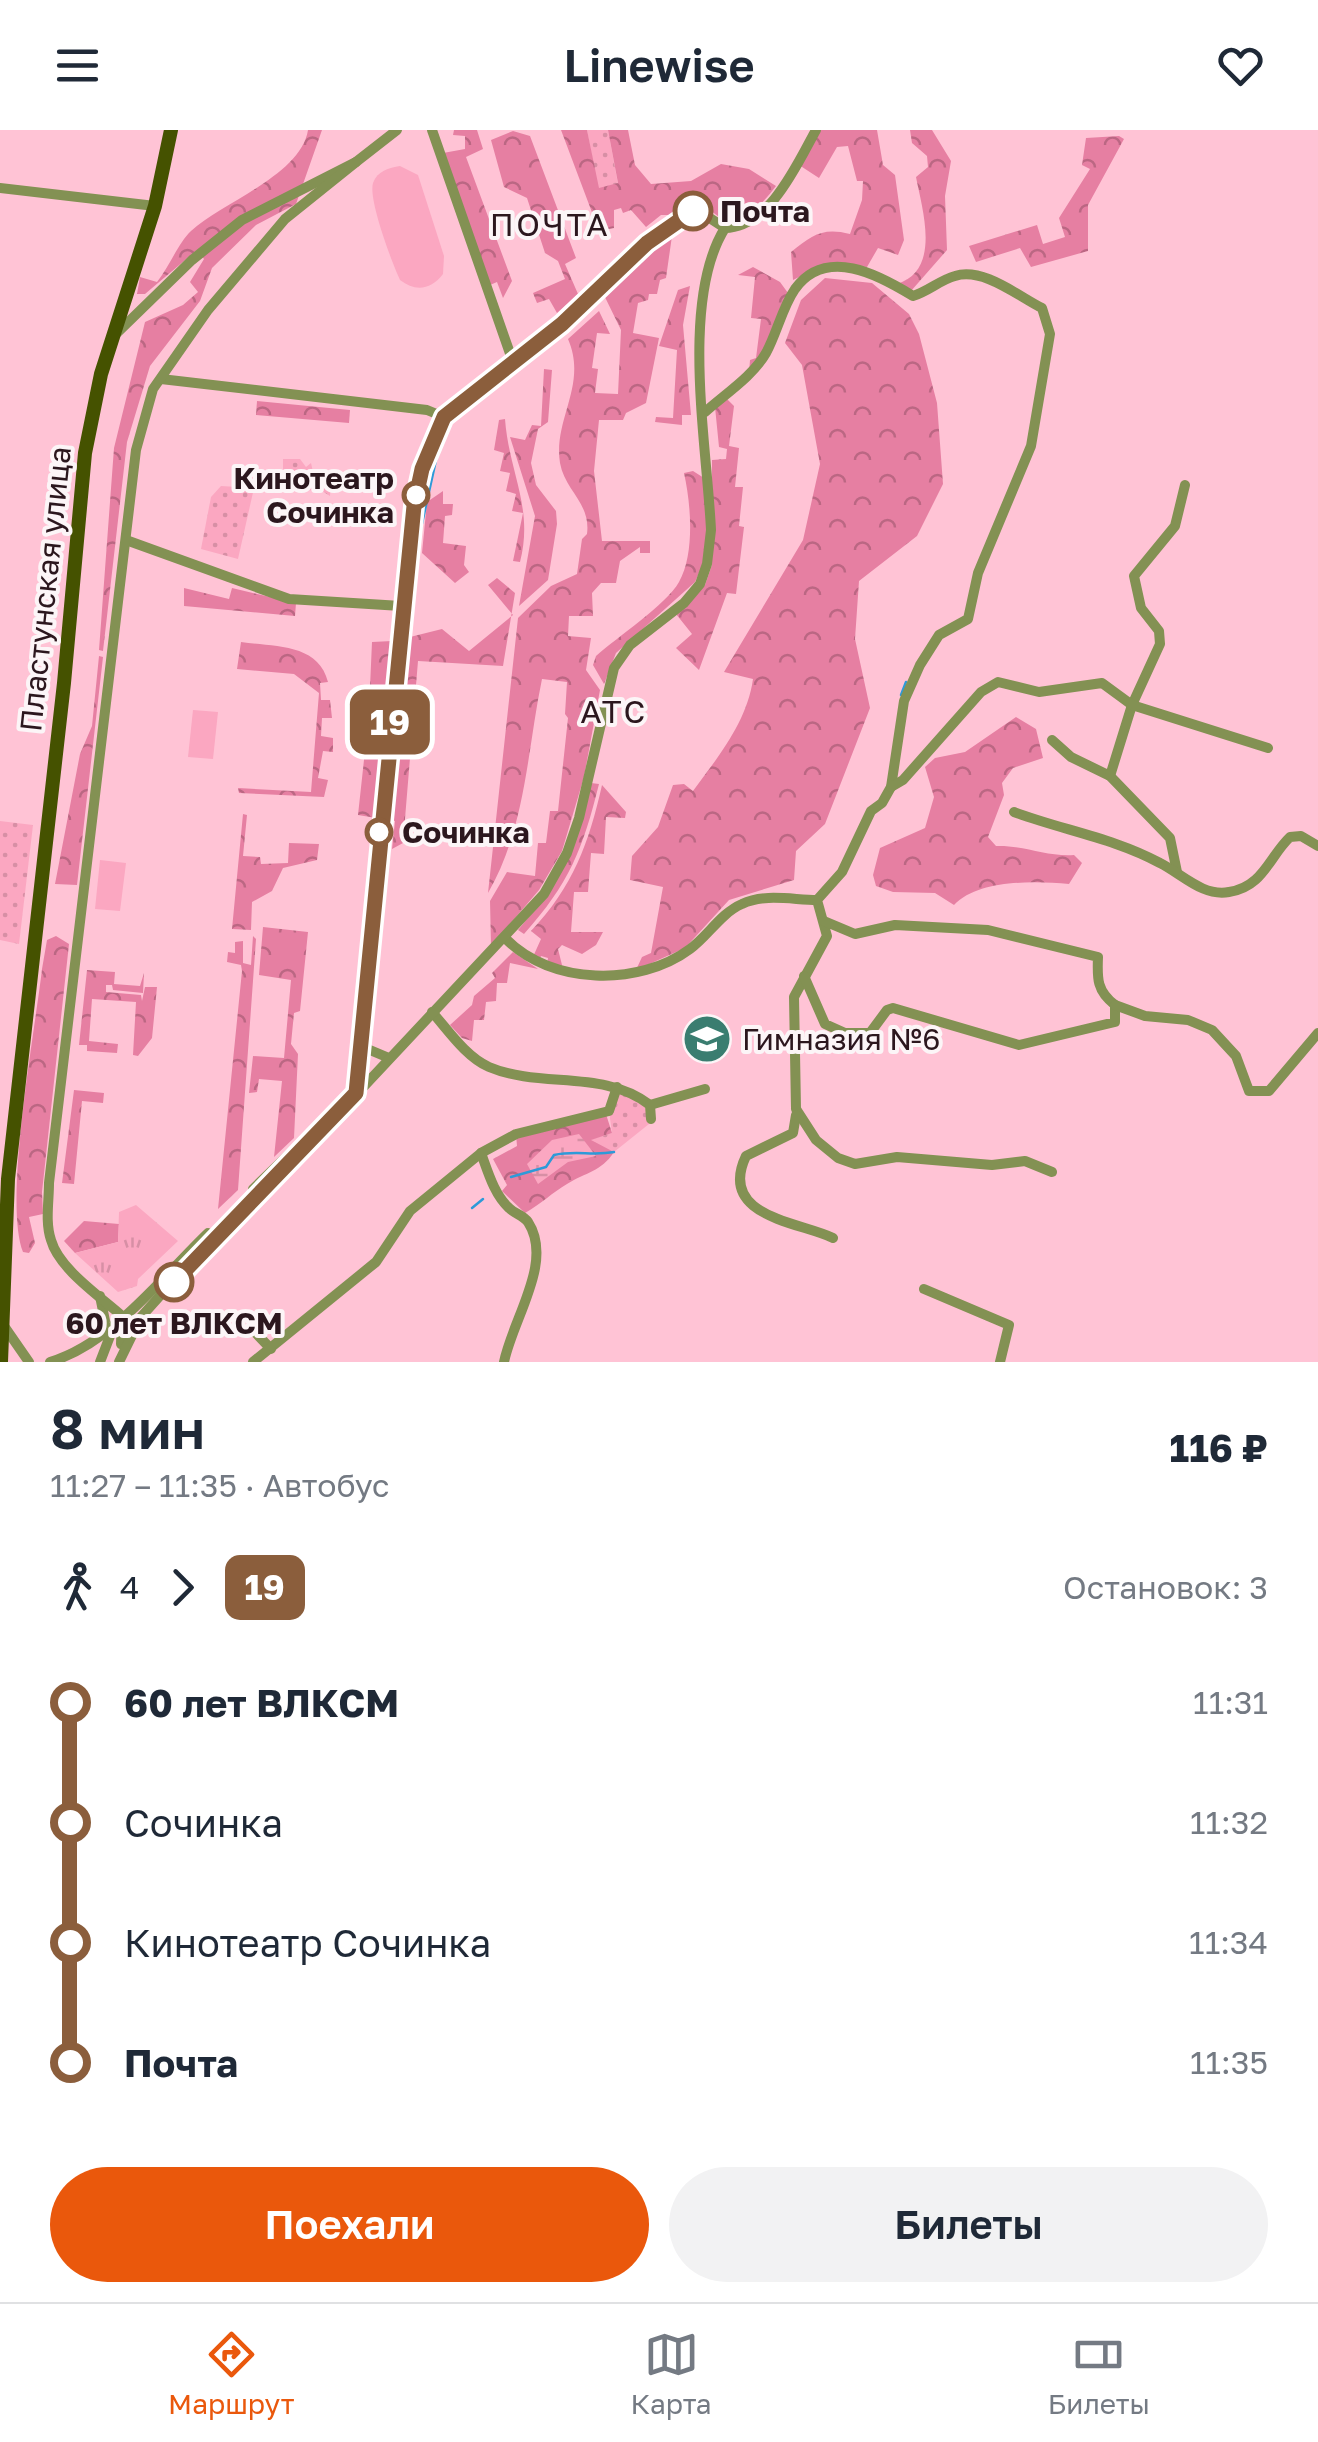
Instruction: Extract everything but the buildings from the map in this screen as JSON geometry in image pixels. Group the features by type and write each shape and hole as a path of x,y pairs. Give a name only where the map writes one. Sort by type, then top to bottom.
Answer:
{"main road":[{"name":"Пластунская улица","path":"1,1362 8,1178 64,683 81,483 95,396 156,206 170,130"}],"street":[{"path":"120,1359 119,1319 54,1248 48,1224 49,1184 136,450 153,389 260,246 286,219 396,130"},
{"path":"432,130 514,362"},
{"path":"120,1359 135,1326 209,1241 506,939 544,894 567,853 590,779 606,692 621,655 684,604 700,584 708,564 710,530 700,324 708,260 726,228 748,222 770,204 816,130"},
{"path":"112,339 139,308 229,230 290,192 356,162"},
{"path":"0,188 156,206"},
{"path":"50,1362 66,1357 119,1319 355,1095 401,606 418,485 444,417 562,324 681,216 699,211 726,228"},
{"path":"705,412 750,374 765,354 796,288 807,276 828,267 853,267 876,274 912,296 929,292 950,276 972,273 1042,308 1050,334 1031,446 978,574 968,620 939,635 908,689 891,787 882,803 871,811 842,872 817,900"},
{"path":"160,378 427,410 444,417"},
{"path":"1110,776 1132,705 1161,637 1141,608 1137,569 1175,526 1186,485"},
{"path":"126,540 290,599 401,606"},
{"path":"891,787 903,780 992,684 1038,692 1102,683 1132,705 1268,748"},
{"path":"1052,740 1071,757 1110,776 1170,838 1177,872"},
{"path":"1014,812 1119,844 1209,891 1227,893 1264,874 1290,837 1301,836 1318,846"},
{"path":"506,939 530,961 562,970 616,975 650,969 686,952 740,904 773,898 817,900"},
{"path":"817,900 827,936 794,997 793,1133 746,1156 743,1184 754,1207 766,1217 832,1238"},
{"path":"823,920 849,933 900,925 974,928 1098,957 1101,993 1115,1006 1144,1016 1188,1020 1212,1030 1236,1056 1245,1086 1258,1094 1269,1091 1318,1033"},
{"path":"804,976 824,1024 861,1035 876,1029 886,1010 893,1008 994,1040 1030,1044 1111,1024 1115,1006"},
{"path":"432,1012 458,1042 491,1068 617,1087 650,1105 704,1089"},
{"path":"358,1045 389,1058"},
{"path":"253,1362 376,1262 410,1211 482,1153 516,1134 609,1110 617,1087"},
{"path":"650,1105 651,1119"},
{"path":"796,1109 816,1140 848,1163 876,1164 896,1158 992,1164 1025,1161 1052,1172"},
{"path":"482,1153 497,1192 527,1222 537,1249 535,1278 514,1319 504,1362"},
{"path":"924,1289 1005,1322 1010,1330 1000,1362"},
{"path":"99,1295 119,1303 147,1293"},
{"path":"99,1295 105,1321 100,1334"},
{"path":"100,1362 119,1319"},
{"path":"2,1323 29,1362"},
{"path":"251,1328 271,1349"}],"green space":[{"path":"308,130 322,130 296,204 256,225 212,268 200,301 150,366 127,442 103,651 99,650 114,448 145,322 183,305 198,292 190,282 204,259 197,250 145,294 137,294 140,277 157,282 191,231 276,174 302,146"},
{"path":"454,130 477,130 483,149 466,157 512,281 503,298 497,282 490,285 443,153 465,149 465,136 453,135"},
{"path":"561,130 587,130 599,188 618,183 608,130 628,130 635,165 651,184 691,181 721,164 749,169 776,186 742,218 723,219 697,203 673,215 661,215 646,227 631,210 623,213 621,208 614,210 614,228 599,231"},
{"path":"587,130 608,130 618,184 598,189"},
{"path":"819,130 877,130 883,165 895,175 904,240 898,255 878,248 867,267 826,264 793,280 791,252 818,234 850,234 862,200 863,181 857,181 848,146 837,147 819,178 799,165"},
{"path":"910,130 932,130 951,161 945,196 947,250 911,291 897,284 911,277 924,252 926,237 916,177 928,167 927,156 912,143"},
{"path":"513,131 530,136 576,258 565,264 578,294 557,313 549,299 537,303 533,293 565,279 558,261 545,253 527,198 504,187 491,140"},
{"path":"1086,138 1124,139 1088,205 1088,251 1031,267 1020,248 976,262 969,246 1037,225 1043,244 1065,237 1059,218 1090,169 1082,165"},
{"path":"400,166 418,175 444,256 443,274 423,288 400,280 374,203 372,191 377,176"},
{"path":"673,229 666,278 660,280 657,294 649,294 648,300 638,303 633,333 659,338 646,403 626,413 623,420 599,420 594,471 602,541 650,541 650,553 640,553 640,547 620,561 616,583 601,583 592,593 593,616 569,616 568,636 591,638 586,670 600,690 584,777 562,851 539,890 491,946 490,901 507,872 535,876 538,843 546,843 550,811 558,811 568,718 567,682 542,679 518,815 501,868 488,893 518,618 551,586 577,574 582,539 587,534 582,505 560,463 561,432 574,372 568,339 599,311 610,334 597,333 592,368 598,369 595,393 618,394 621,330 602,291"},
{"path":"753,267 780,282 788,293 764,353 749,373 750,360 756,358 761,319 751,318 755,277 738,275"},
{"path":"825,278 872,283 909,314 919,334 937,403 943,484 917,536 859,581 855,639 870,708 825,824 796,851 794,880 729,900 685,948 636,970 642,957 651,953 663,887 630,880 632,856 658,827 673,785 684,784 693,791 738,724 753,679 724,672 803,540 820,464 802,365 785,343 801,300"},
{"path":"690,286 683,325 691,415 682,415 682,425 655,422 656,417 673,418 677,350 659,346 678,290"},
{"path":"544,369 552,370 548,422 538,429 531,463 536,485 556,511 557,524 548,580 519,606 535,516 510,437 525,440 532,425 541,426"},
{"path":"725,397 734,406 729,446 739,448 735,487 743,487 739,526 744,527 736,594 727,593 699,670 676,648 692,634 676,614 705,585 712,565 712,460 726,459 727,449 719,447 715,407"},
{"path":"257,401 350,410 349,423 256,415"},
{"path":"505,419 523,513 512,511 516,494 506,491 510,473 500,471 504,453 494,450 499,420"},
{"path":"283,459 300,459 306,467 311,463 314,476 329,477 332,470 330,496 322,491 273,488 283,484"},
{"path":"693,471 704,478 707,529 703,564 695,582 616,653 604,684 593,665 596,656 664,601 684,571 690,529 684,473"},
{"path":"221,486 254,488 238,559 201,549 211,497"},
{"path":"443,491 443,504 453,504 452,515 445,516 443,543 466,546 464,565 469,572 455,583 422,553 427,502"},
{"path":"523,514 524,524 520,562 513,561"},
{"path":"497,578 515,593 512,613 488,585"},
{"path":"184,588 229,599 232,588 296,603 295,616 184,606"},
{"path":"511,617 503,666 418,661 403,843 392,849 395,821 391,820 410,637 442,629 469,651"},
{"path":"392,641 376,818 358,815 369,714 356,712 358,687 370,687 372,642"},
{"path":"241,642 293,649 315,660 323,669 328,682 320,683 321,700 330,700 332,718 322,718 321,736 333,738 333,752 323,751 318,778 328,780 324,797 239,793 238,788 311,792 319,693 294,674 237,669"},
{"path":"99,656 103,657 77,885 55,884 80,754 92,726"},
{"path":"193,710 218,712 213,759 188,757"},
{"path":"1016,717 1036,729 1043,758 1013,768 1002,783 1004,795 988,837 996,846 1074,855 1082,863 1069,884 1024,882 992,886 954,905 935,893 893,892 876,886 873,875 880,848 925,828 934,797 925,767 935,758 965,752"},
{"path":"591,783 599,784 572,865 524,934 518,930 565,861"},
{"path":"602,785 626,812 625,818 606,817 604,854 591,853 588,892 574,892 571,932 603,932 596,945 582,954 562,945 558,949 563,969 547,964 548,958 541,956 539,962 532,959 541,939 531,931 558,898 577,863"},
{"path":"243,814 247,815 243,856 260,857 261,864 288,863 289,843 319,844 317,860 283,868 272,891 252,902 251,930 232,929"},
{"path":"0,821 33,825 19,944 0,940"},
{"path":"100,860 126,863 120,911 95,909"},
{"path":"263,927 308,932 300,1011 294,1013 291,1044 298,1054 294,1138 274,1157 282,1081 259,1079 257,1092 249,1093 253,1056 284,1058 291,980 259,975"},
{"path":"56,936 69,944 42,1192 43,1214 29,1217 35,1243 29,1253 23,1252 18,1228 18,1157 42,969 47,940"},
{"path":"253,936 256,939 238,1190 218,1209 242,971 241,965 227,962 228,952 235,953 235,942 243,941 243,963 251,965"},
{"path":"513,952 538,969 510,963 507,983 497,983 496,1001 486,1002 484,1020 474,1020 472,1041 462,1038 450,1025 472,1005 474,996 495,978 492,973"},
{"path":"87,970 115,972 114,984 140,986 144,973 143,993 113,990 112,985 106,985 106,992 141,995 142,1001 145,987 157,987 152,1038 138,1056 133,1055 136,1002 92,999 89,1041 118,1044 117,1053 87,1051 87,1045 79,1045"},
{"path":"617,1087 630,1092 653,1114 649,1124 614,1152 589,1140 612,1133 609,1111"},
{"path":"74,1090 104,1093 103,1103 82,1101 74,1184 62,1183"},
{"path":"605,1111 612,1133 591,1140 614,1152 604,1164 525,1213 502,1191 507,1185 493,1159 517,1146 516,1134"},
{"path":"579,1134 596,1156 568,1162 538,1184 527,1164 552,1140"},
{"path":"136,1205 178,1241 138,1279 137,1286 118,1292 75,1253 118,1242 119,1212"},
{"path":"84,1221 119,1224 118,1242 75,1253 64,1241"}],"waterway":[{"path":"421,528 438,451"},
{"path":"901,695 906,682"},
{"path":"511,1177 546,1167 554,1155 614,1152"},
{"path":"472,1208 483,1199"}],"bus line":[{"name":"19","path":"174,1282 209,1241 306,1148 356,1093 366,951 402,599 418,485 435,432 444,417 562,324 647,243 693,211"}],"place":[{"name":"Почта","path":"693,211"},
{"name":"Кинотеатр Сочинка","path":"416,495"},
{"name":"Сочинка","path":"379,832"},
{"name":"Гимназия №6","path":"707,1039"},
{"name":"60 лет ВЛКСМ","path":"174,1282"}],"district":[{"name":"ПОЧТА","path":"550,224"},
{"name":"АТС","path":"614,711"}]}
